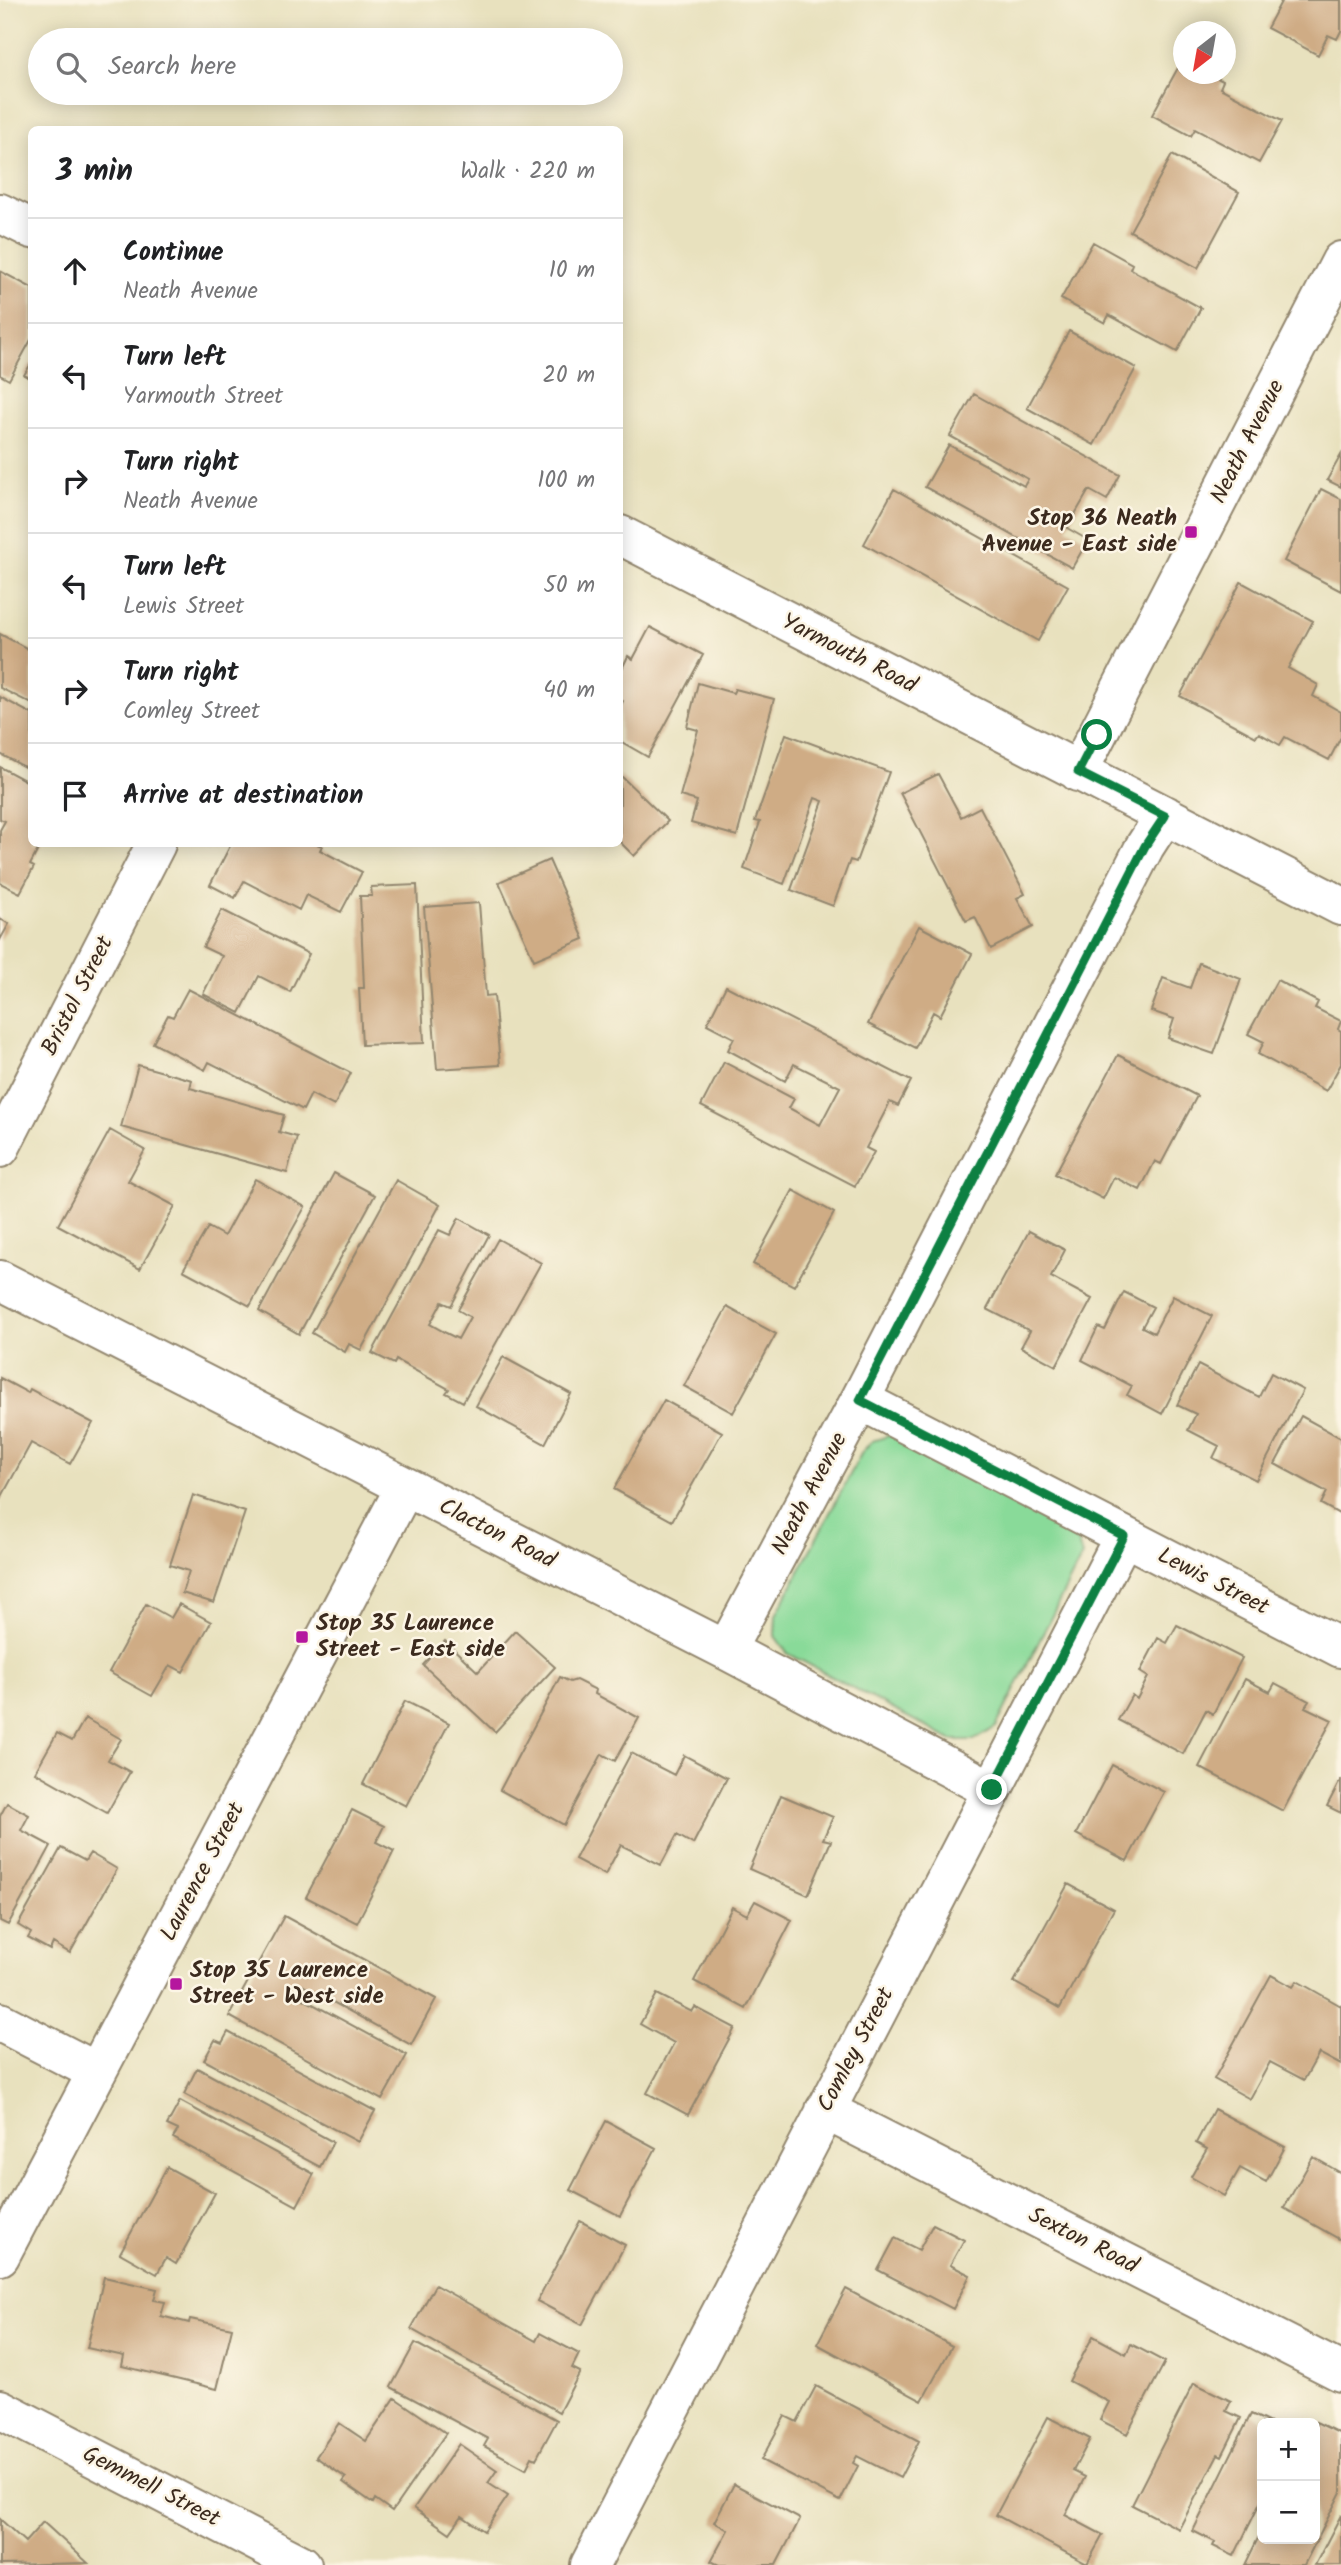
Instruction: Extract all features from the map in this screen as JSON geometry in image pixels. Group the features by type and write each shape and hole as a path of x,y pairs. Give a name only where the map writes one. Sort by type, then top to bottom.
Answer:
{"street":[{"path":"0,213 28,227"},
{"name":"Neath Avenue","path":"1078,772 1341,261"},
{"name":"Yarmouth Road","path":"623,537 1341,906"},
{"name":"Neath Avenue","path":"726,1650 860,1400 1145,846 1165,816"},
{"name":"Bristol Street","path":"0,1148 154,847"},
{"name":"Clacton Road","path":"0,1280 726,1650 992,1790"},
{"name":"Lewis Street","path":"860,1400 1341,1648"},
{"name":"Laurence Street","path":"0,2256 405,1487"},
{"name":"Comley Street","path":"590,2565 1124,1536"},
{"path":"0,2022 97,2072"},
{"name":"Sexton Road","path":"825,2110 1341,2372"},
{"name":"Gemmell Street","path":"0,2409 302,2565"}],"green space":[{"path":"891,1435 1062,1522 1076,1535 1082,1556 996,1727 974,1740 951,1740 787,1653 775,1636 776,1615 862,1452 872,1441"}],"building":[{"path":"1282,0 1341,0 1341,31 1337,39 1328,35 1318,55 1267,28"},
{"path":"1173,77 1173,84 1222,84 1220,88 1282,121 1259,163 1195,129 1191,136 1152,115"},
{"path":"1172,155 1239,192 1198,268 1130,231"},
{"path":"1093,242 1132,264 1130,269 1201,308 1177,352 1109,315 1105,323 1061,299"},
{"path":"0,271 28,286 28,345 9,380 0,375"},
{"path":"1069,331 1136,368 1094,445 1027,408"},
{"path":"974,394 1120,475 1107,500 1089,490 1067,528 1088,540 1072,568 925,487 949,445 1024,486 1027,481 1028,479 950,436"},
{"path":"1341,455 1341,487 1327,480"},
{"path":"894,489 1068,586 1038,641 864,544"},
{"path":"1321,489 1341,499 1341,591 1284,561"},
{"path":"1241,582 1313,621 1288,668 1318,685 1313,696 1341,712 1341,737 1329,760 1285,737 1280,745 1259,733 1256,737 1180,696"},
{"path":"650,627 703,655 648,757 623,743 623,667 628,656 633,659"},
{"path":"0,634 28,649 28,702 0,688"},
{"path":"698,683 733,693 735,689 774,699 737,836 691,823 697,801 680,796 698,730 687,727"},
{"path":"0,697 28,712 28,769 0,754"},
{"path":"786,734 889,772 856,862 850,860 833,906 791,890 823,801 815,798 784,884 744,869 760,822 755,821"},
{"path":"0,767 28,782 28,847 39,847 30,865 34,867 20,893 0,883 0,830 5,821 0,819"},
{"path":"938,774 961,817 980,807 1025,894 1017,898 1033,927 991,949 975,917 966,921 900,793"},
{"path":"623,778 668,821 634,856 623,845"},
{"path":"229,847 322,847 320,850 362,872 341,912 306,895 299,910 244,881 235,898 210,885"},
{"path":"549,860 584,939 534,960 499,882"},
{"path":"417,885 424,1043 362,1045 359,988 364,988 360,896 372,896 371,887"},
{"path":"479,903 486,996 494,995 500,1065 437,1069 424,907"},
{"path":"222,910 309,954 290,992 259,976 240,1013 203,994 222,956 203,947"},
{"path":"0,919 9,924 0,940"},
{"path":"919,926 972,954 940,1016 933,1012 915,1048 868,1024"},
{"path":"1199,963 1241,979 1214,1054 1168,1038 1174,1019 1151,1011 1163,978 1190,988"},
{"path":"1277,980 1318,1002 1315,1008 1341,1021 1338,1029 1341,1031 1341,1064 1326,1091 1258,1054 1264,1042 1248,1034"},
{"path":"726,986 911,1081 898,1106 890,1102 866,1148 874,1152 855,1186 701,1106 724,1062 794,1099 789,1108 820,1125 840,1087 794,1064 785,1081 728,1050 734,1038 707,1024"},
{"path":"188,989 351,1073 334,1106 311,1094 303,1110 209,1062 205,1070 153,1043 168,1015 173,1017"},
{"path":"1118,1055 1197,1096 1161,1164 1155,1161 1140,1190 1114,1177 1103,1199 1055,1174"},
{"path":"138,1065 192,1080 190,1088 284,1115 279,1132 297,1137 287,1173 121,1127"},
{"path":"110,1130 145,1150 128,1181 175,1206 140,1269 58,1225"},
{"path":"334,1173 375,1195 299,1334 259,1311"},
{"path":"255,1179 305,1207 250,1306 183,1270 208,1227 224,1236"},
{"path":"396,1180 440,1205 361,1350 349,1344 345,1352 312,1333"},
{"path":"793,1190 834,1213 794,1286 753,1264"},
{"path":"459,1218 489,1235 451,1306 442,1302 430,1324 446,1333 458,1339 470,1317 458,1310 498,1239 541,1263 463,1402 446,1393 449,1389 396,1360 394,1364 372,1353 439,1230 450,1235"},
{"path":"1029,1231 1065,1250 1051,1277 1092,1299 1056,1366 1021,1347 1030,1331 987,1309"},
{"path":"1124,1292 1153,1307 1142,1327 1154,1333 1173,1296 1212,1316 1162,1414 1127,1395 1132,1386 1082,1360 1098,1327 1105,1330"},
{"path":"727,1307 776,1334 733,1413 684,1386"},
{"path":"503,1357 571,1394 545,1444 476,1406"},
{"path":"1198,1365 1259,1397 1271,1373 1303,1390 1256,1480 1213,1458 1219,1446 1188,1430 1196,1414 1177,1405"},
{"path":"0,1378 28,1393 30,1389 93,1423 70,1464 31,1443 0,1500"},
{"path":"664,1400 722,1432 672,1521 614,1489"},
{"path":"1301,1416 1341,1438 1341,1515 1321,1504 1327,1492 1275,1464"},
{"path":"193,1495 245,1512 214,1603 182,1593 189,1571 170,1565"},
{"path":"146,1604 171,1618 179,1604 211,1622 183,1672 170,1665 152,1696 109,1672"},
{"path":"1177,1625 1242,1658 1213,1714 1206,1710 1183,1754 1118,1720 1132,1695 1137,1699 1148,1677 1140,1672 1158,1638 1167,1643"},
{"path":"515,1631 555,1667 495,1732 423,1665 445,1641 478,1672"},
{"path":"560,1677 570,1682 576,1680 596,1690 595,1694 639,1718 615,1761 602,1754 564,1825 500,1790"},
{"path":"1245,1679 1270,1692 1275,1683 1309,1701 1305,1707 1332,1720 1283,1811 1199,1767"},
{"path":"405,1701 449,1723 406,1806 363,1784"},
{"path":"85,1718 121,1739 108,1760 130,1772 107,1813 35,1772 57,1733 72,1741"},
{"path":"631,1753 674,1775 684,1755 727,1778 693,1844 677,1835 661,1865 621,1845 605,1875 575,1859"},
{"path":"1112,1765 1164,1792 1127,1861 1076,1834"},
{"path":"1341,1779 1341,1813 1327,1806"},
{"path":"781,1795 833,1817 823,1839 831,1841 808,1895 749,1869"},
{"path":"7,1803 29,1815 21,1830 51,1846 8,1925 0,1921 0,1816"},
{"path":"352,1810 384,1826 376,1842 394,1851 357,1923 306,1897"},
{"path":"61,1848 85,1861 90,1853 117,1869 70,1953 53,1943 50,1950 28,1938 31,1933 18,1925"},
{"path":"1068,1884 1114,1909 1060,2008 1014,1982"},
{"path":"755,1901 792,1920 746,2009 694,1981 732,1907 747,1915"},
{"path":"284,1916 436,1999 411,2045 302,1985 298,1990 296,1995 407,2055 382,2100 229,2016"},
{"path":"1271,1975 1293,1987 1297,1981 1341,2006 1341,2065 1319,2053 1304,2080 1270,2062 1250,2099 1214,2079"},
{"path":"657,1994 692,2012 695,2007 735,2028 688,2115 647,2093 674,2043 640,2024"},
{"path":"228,2032 375,2111 358,2142 204,2060 215,2040 222,2043"},
{"path":"197,2068 333,2142 320,2167 184,2094"},
{"path":"180,2101 314,2174 297,2206 173,2138 178,2130 167,2125"},
{"path":"1214,2109 1285,2147 1266,2182 1240,2168 1224,2196 1191,2177 1207,2149 1196,2143"},
{"path":"606,2121 656,2148 620,2216 570,2190"},
{"path":"1313,2157 1341,2173 1341,2240 1284,2208"},
{"path":"167,2167 215,2193 176,2264 166,2258 157,2274 120,2253"},
{"path":"580,2221 625,2245 582,2325 537,2301"},
{"path":"933,2224 964,2240 950,2265 970,2275 953,2309 878,2270 895,2238 919,2250"},
{"path":"104,2277 157,2289 154,2300 165,2302 161,2316 189,2323 190,2319 232,2328 217,2389 122,2366 124,2356 87,2348"},
{"path":"435,2285 536,2341 540,2333 579,2354 572,2368 580,2372 559,2412 411,2329"},
{"path":"846,2289 952,2346 922,2401 817,2344"},
{"path":"1093,2336 1126,2354 1131,2344 1165,2362 1127,2434 1100,2420 1109,2402 1069,2381"},
{"path":"415,2343 557,2420 536,2459 532,2457 526,2469 484,2446 488,2439 391,2387"},
{"path":"1194,2383 1231,2401 1226,2411 1241,2418 1222,2456 1218,2454 1179,2529 1132,2505"},
{"path":"816,2386 919,2441 900,2478 857,2456 853,2463 858,2466 840,2501 761,2460 785,2416 797,2422"},
{"path":"395,2398 446,2433 392,2511 375,2499 373,2503 343,2482 346,2478 316,2457 339,2423 366,2441"},
{"path":"1251,2414 1259,2418 1257,2418 1257,2509 1234,2556 1213,2546 1215,2542 1193,2531"},
{"path":"1048,2417 1090,2439 1073,2471 1085,2477 1065,2515 1103,2535 1087,2564 996,2515"},
{"path":"1320,2424 1341,2434 1341,2492 1320,2533"},
{"path":"459,2444 497,2470 488,2483 508,2496 484,2531 462,2516 450,2533 414,2508"},
{"path":"734,2484 800,2519 776,2565 719,2565 711,2561 728,2530 714,2522"},
{"path":"1341,2515 1341,2565 1315,2565"},
{"path":"0,2519 25,2542 43,2522 88,2563 0,2565"},
{"path":"1257,2540 1257,2544 1315,2544 1304,2565 1245,2565"}],"place":[{"name":"Stop 36 Neath Avenue - East side","path":"1191,532"},
{"name":"Stop 35 Laurence Street - East side","path":"302,1637"},
{"name":"Stop 35 Laurence Street - West side","path":"176,1984"}],"route":[{"path":"992,1790 1124,1536 860,1400 1145,846 1165,816 1078,772 1097,735"}]}
